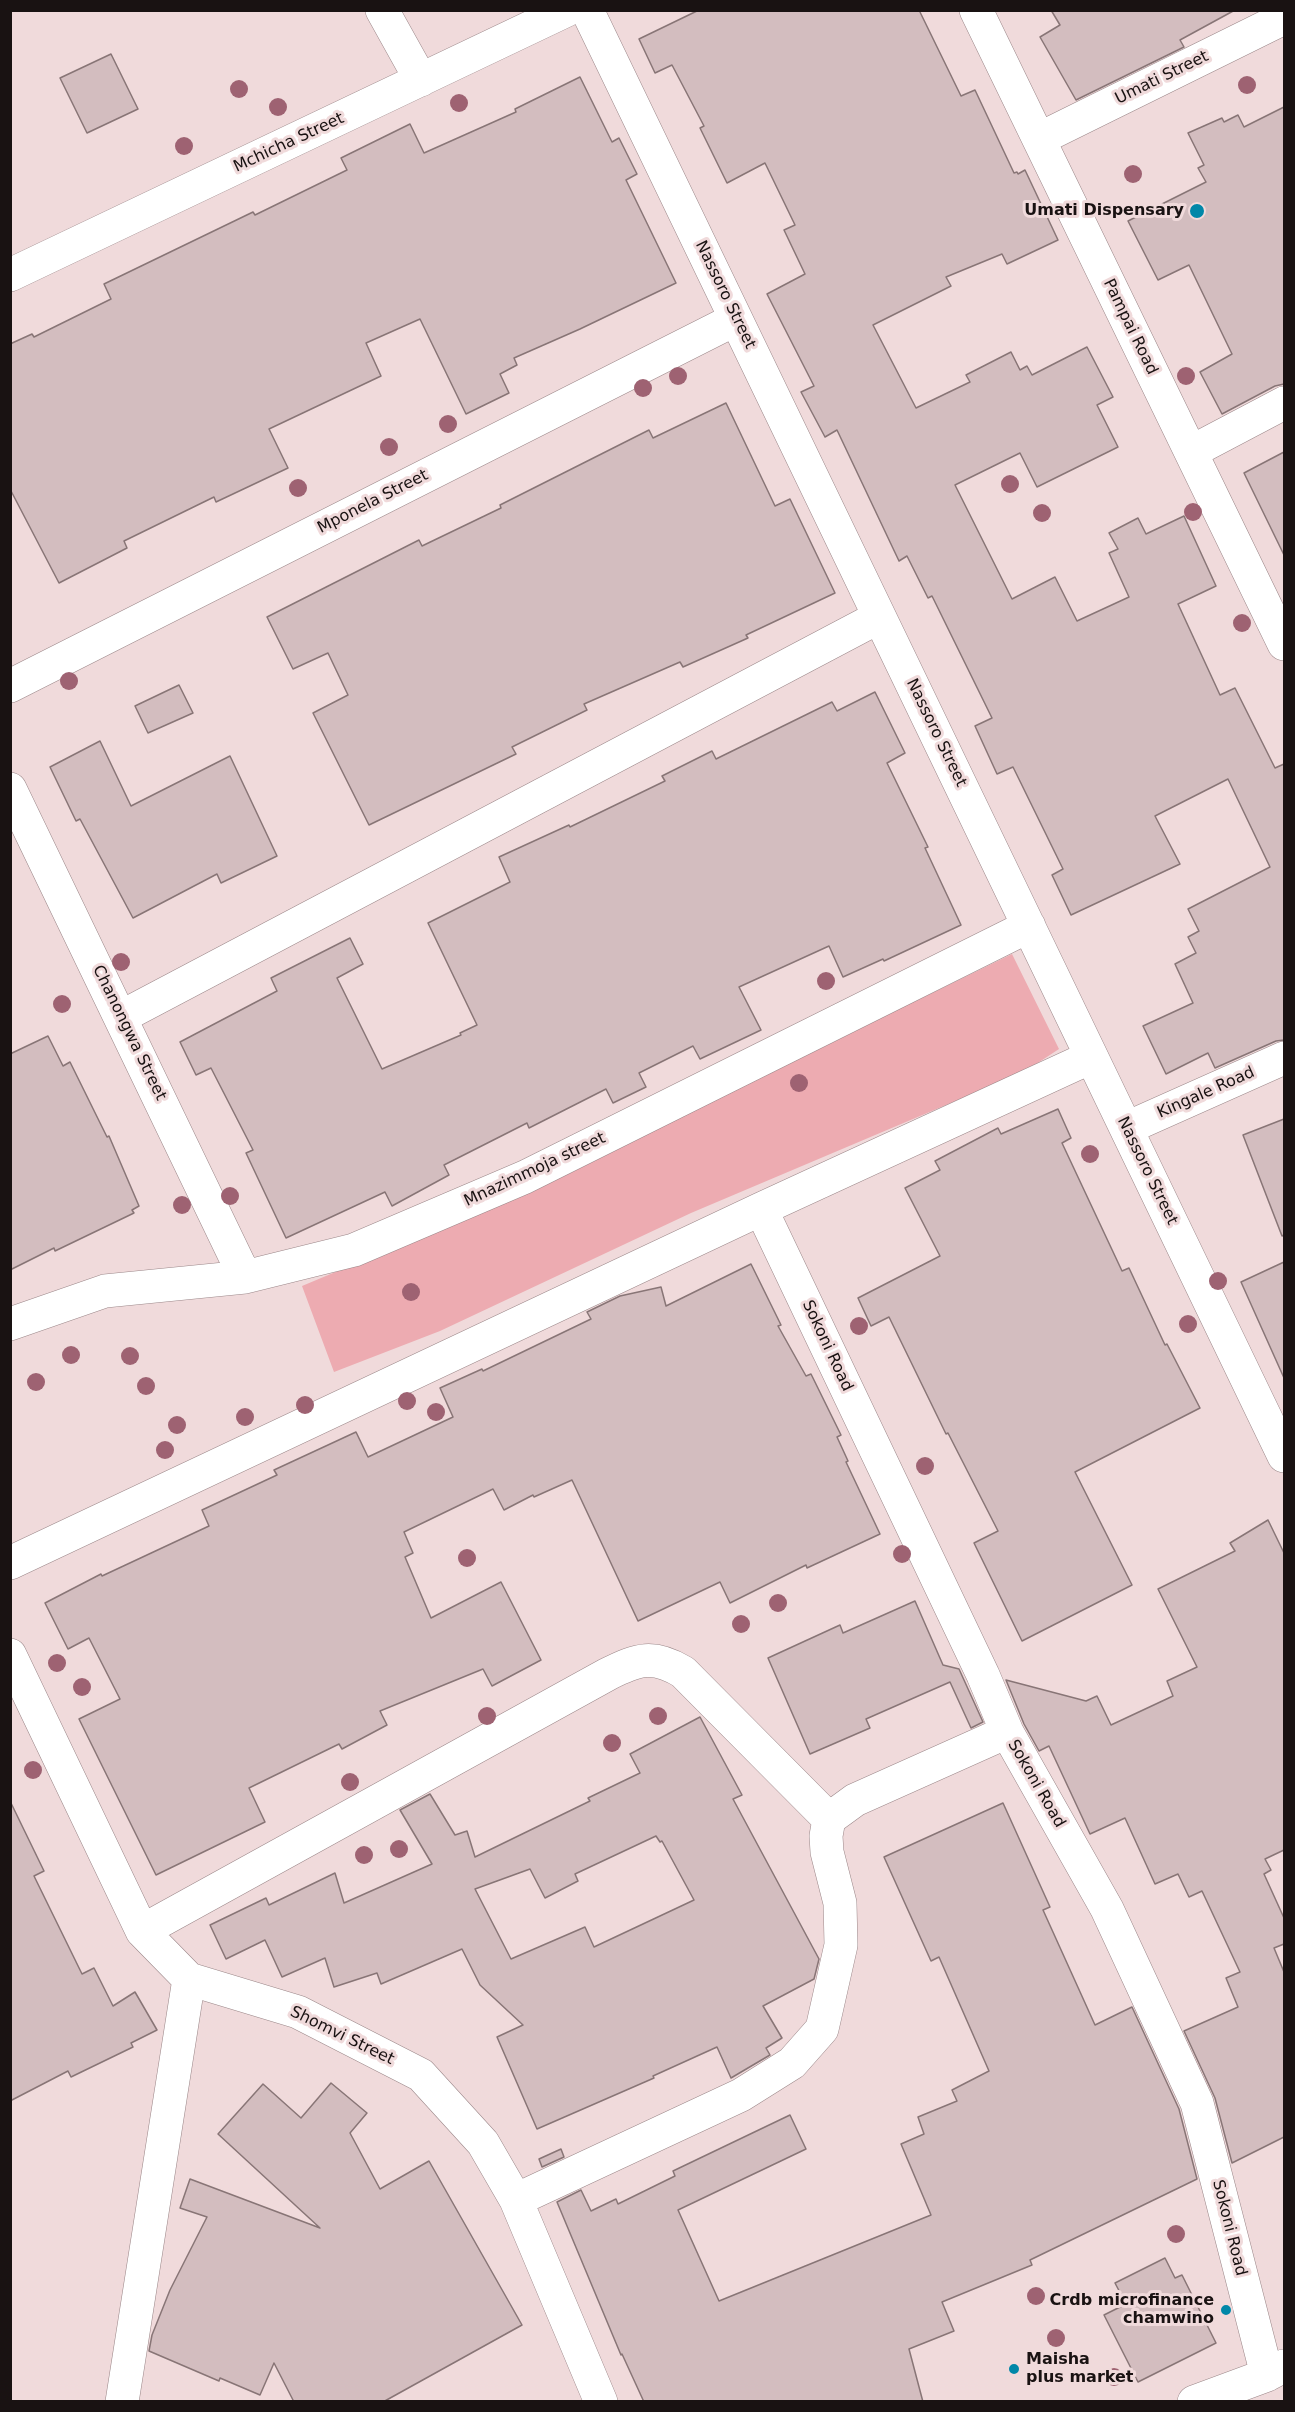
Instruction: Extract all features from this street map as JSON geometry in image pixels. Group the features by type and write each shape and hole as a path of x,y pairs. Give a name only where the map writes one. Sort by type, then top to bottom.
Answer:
{"street":[{"path":"382,10 421,80"},
{"name":"Mchicha Street","path":"10,275 567,10"},
{"name":"Nassoro Street","path":"587,10 1284,1456"},
{"name":"Pampai Road","path":"976,10 1284,644"},
{"name":"Umati Street","path":"1039,139 1284,18"},
{"name":"Mponela Street","path":"10,686 736,319"},
{"path":"1191,453 1284,403"},
{"path":"122,1017 879,617"},
{"name":"Chanongwa Street","path":"10,789 122,1017 245,1277"},
{"name":"Mnazimmoja street","path":"10,1324 105,1291 245,1277 354,1250 525,1177 1029,926"},
{"path":"10,1563 1091,1056"},
{"name":"Kingale Road","path":"1127,1128 1284,1058"},
{"name":"Sokoni Road","path":"761,1209 983,1675 1007,1732 1107,1909 1197,2103 1276,2371"},
{"name":"Shomvi Street","path":"10,1655 142,1931 189,1979 298,2012 421,2075 483,2144 516,2200 601,2402"},
{"path":"142,1931 608,1674 626,1665 647,1660 666,1662 683,1672 829,1819"},
{"path":"516,2200 741,2095 792,2062 822,2029 841,1945 840,1903 827,1852 826,1836 829,1819 855,1800 1007,1732"},
{"path":"122,2402 189,1979"},
{"path":"1194,2402 1276,2371"}],"shaded area":[{"path":"1012,954 1059,1049 1024,1072 691,1213 440,1331 334,1372 302,1286 505,1201"}],"building":[{"path":"699,10 919,10 961,96 975,90 1014,173 1018,174 1025,170 1058,240 1007,264 1002,254 946,277 951,286 873,325 916,408 970,382 966,375 1011,352 1020,370 1027,366 1032,375 1087,347 1113,397 1097,405 1118,447 1037,487 1020,453 955,485 1012,599 1055,577 1077,621 1129,597 1109,553 1118,549 1109,533 1138,518 1146,534 1184,516 1216,586 1178,604 1220,695 1235,688 1275,768 1284,764 1284,1040 1276,1041 1215,1068 1208,1053 1166,1074 1143,1026 1193,1003 1175,964 1196,953 1188,937 1199,931 1188,909 1270,867 1228,779 1155,816 1180,864 1071,915 1052,875 1063,869 1013,767 997,774 975,726 992,718 932,596 928,598 907,556 899,561 837,430 825,437 801,392 814,386 767,294 805,274 784,230 795,225 765,163 727,183 700,128 704,126 672,65 655,73 639,39"},
{"path":"1051,10 1235,10 1180,40 1184,47 1076,100 1040,37 1060,25"},
{"path":"111,54 138,109 87,133 60,78"},
{"path":"580,77 612,142 619,138 637,174 626,180 676,283 514,358 517,365 500,374 509,393 466,414 420,319 366,343 381,376 269,429 288,468 216,502 214,497 124,541 127,548 59,583 10,489 10,344 32,334 34,337 111,299 104,284 253,212 255,215 347,170 341,158 410,124 424,153 516,112 515,109"},
{"path":"1284,107 1284,384 1275,386 1222,414 1200,372 1232,354 1189,265 1158,280 1128,221 1206,182 1198,168 1204,165 1188,133 1222,118 1224,122 1238,115 1244,127"},
{"path":"726,403 775,506 790,499 835,593 746,635 748,638 683,667 680,662 584,704 587,710 512,747 516,754 369,825 313,713 348,695 328,653 293,669 267,617 419,540 422,546 501,508 500,505 649,430 653,438"},
{"path":"1284,452 1284,555 1244,473"},
{"path":"179,685 193,713 148,733 135,706"},
{"path":"875,692 905,753 887,763 928,847 925,848 961,925 884,961 883,959 843,977 829,946 739,987 761,1030 700,1059 693,1046 639,1073 646,1087 613,1103 606,1089 529,1128 527,1123 444,1165 449,1175 392,1206 385,1192 286,1238 246,1153 253,1150 211,1068 196,1075 180,1042 277,991 271,978 350,938 363,964 337,978 382,1069 461,1035 460,1033 477,1025 428,923 510,882 499,857 569,825 570,827 665,781 662,776 712,751 716,759 832,702 837,711"},
{"path":"100,741 131,806 230,756 277,856 221,883 217,874 133,918 80,819 76,821 50,767"},
{"path":"48,1036 63,1066 70,1062 107,1137 109,1136 139,1206 132,1210 134,1213 10,1270 10,1054"},
{"path":"1058,1109 1071,1138 1062,1143 1122,1271 1129,1268 1165,1345 1167,1344 1200,1408 1075,1472 1132,1585 1022,1641 974,1543 998,1531 948,1433 946,1434 889,1317 871,1326 858,1298 940,1256 905,1188 940,1170 935,1161 998,1128 1001,1134"},
{"path":"1284,1119 1284,1235 1282,1236 1243,1135"},
{"path":"1284,1262 1284,1378 1241,1282"},
{"path":"751,1264 781,1325 778,1326 806,1376 811,1374 841,1435 837,1437 848,1461 846,1462 880,1534 807,1568 806,1565 730,1603 720,1582 638,1621 572,1480 534,1497 533,1495 504,1510 493,1489 404,1532 413,1553 405,1557 431,1618 501,1582 541,1660 492,1686 483,1669 380,1711 387,1725 342,1749 339,1744 249,1788 265,1822 156,1875 79,1719 120,1699 89,1638 68,1649 45,1603 101,1574 102,1576 209,1526 202,1510 277,1475 274,1470 356,1432 368,1457 453,1417 440,1388 482,1369 483,1371 591,1319 587,1312 620,1296 661,1287 666,1306"},
{"path":"1268,1520 1284,1553 1284,1850 1265,1859 1271,1870 1264,1874 1284,1918 1284,1944 1274,1948 1284,1972 1284,2137 1232,2163 1215,2098 1184,2031 1238,2007 1226,1978 1240,1972 1202,1891 1189,1897 1178,1874 1155,1884 1125,1818 1090,1834 1049,1746 1039,1751 1024,1724 1006,1680 1086,1701 1097,1696 1111,1725 1173,1696 1167,1681 1197,1667 1158,1589 1235,1551 1230,1543"},
{"path":"915,1601 943,1665 959,1669 983,1722 971,1728 950,1682 866,1719 870,1728 810,1754 768,1658 840,1625 843,1633"},
{"path":"700,1717 742,1795 733,1799 819,1959 814,1979 763,2006 782,2038 766,2048 770,2055 731,2078 717,2047 653,2076 654,2078 537,2129 497,2037 523,2025 480,1985 462,1949 381,1984 377,1973 334,1987 325,1958 282,1977 265,1940 226,1959 210,1925 266,1898 269,1905 335,1873 344,1903 432,1864 400,1810 430,1794 455,1835 467,1831 475,1857 590,1801 588,1798 640,1773 630,1754","holes":["656,1836 660,1842 662,1841 694,1900 594,1947 585,1927 511,1959 475,1889 530,1869 545,1898 578,1881 575,1874"]},
{"path":"10,1801 44,1871 34,1876 82,1974 94,1968 113,2006 135,1992 157,2030 131,2043 133,2047 71,2077 68,2071 10,2101"},
{"path":"1003,1803 1050,1907 1043,1910 1095,2025 1132,2007 1179,2109 1197,2179 1030,2260 1032,2265 942,2302 954,2331 909,2349 923,2402 644,2402 621,2355 557,2202 581,2190 591,2211 616,2199 618,2204 675,2176 673,2171 790,2115 806,2149 678,2210 719,2301 931,2215 901,2144 924,2134 918,2117 957,2101 952,2090 989,2071 939,1957 931,1961 884,1857"},
{"path":"331,2083 367,2113 350,2133 380,2189 429,2161 522,2325 383,2402 294,2402 274,2363 260,2395 220,2378 219,2381 149,2351 152,2335 170,2290 207,2217 180,2208 190,2179 320,2228 218,2134 263,2084 301,2118"},
{"path":"561,2149 564,2157 542,2167 539,2159"},
{"path":"1165,2258 1175,2278 1182,2275 1216,2343 1138,2382 1104,2315 1126,2304 1115,2283"}],"place":[{"name":"Umati Dispensary","path":"1197,211"},
{"name":"Crdb microfinance chamwino","path":"1226,2310"},
{"name":"Maisha plus market","path":"1014,2369"}]}
